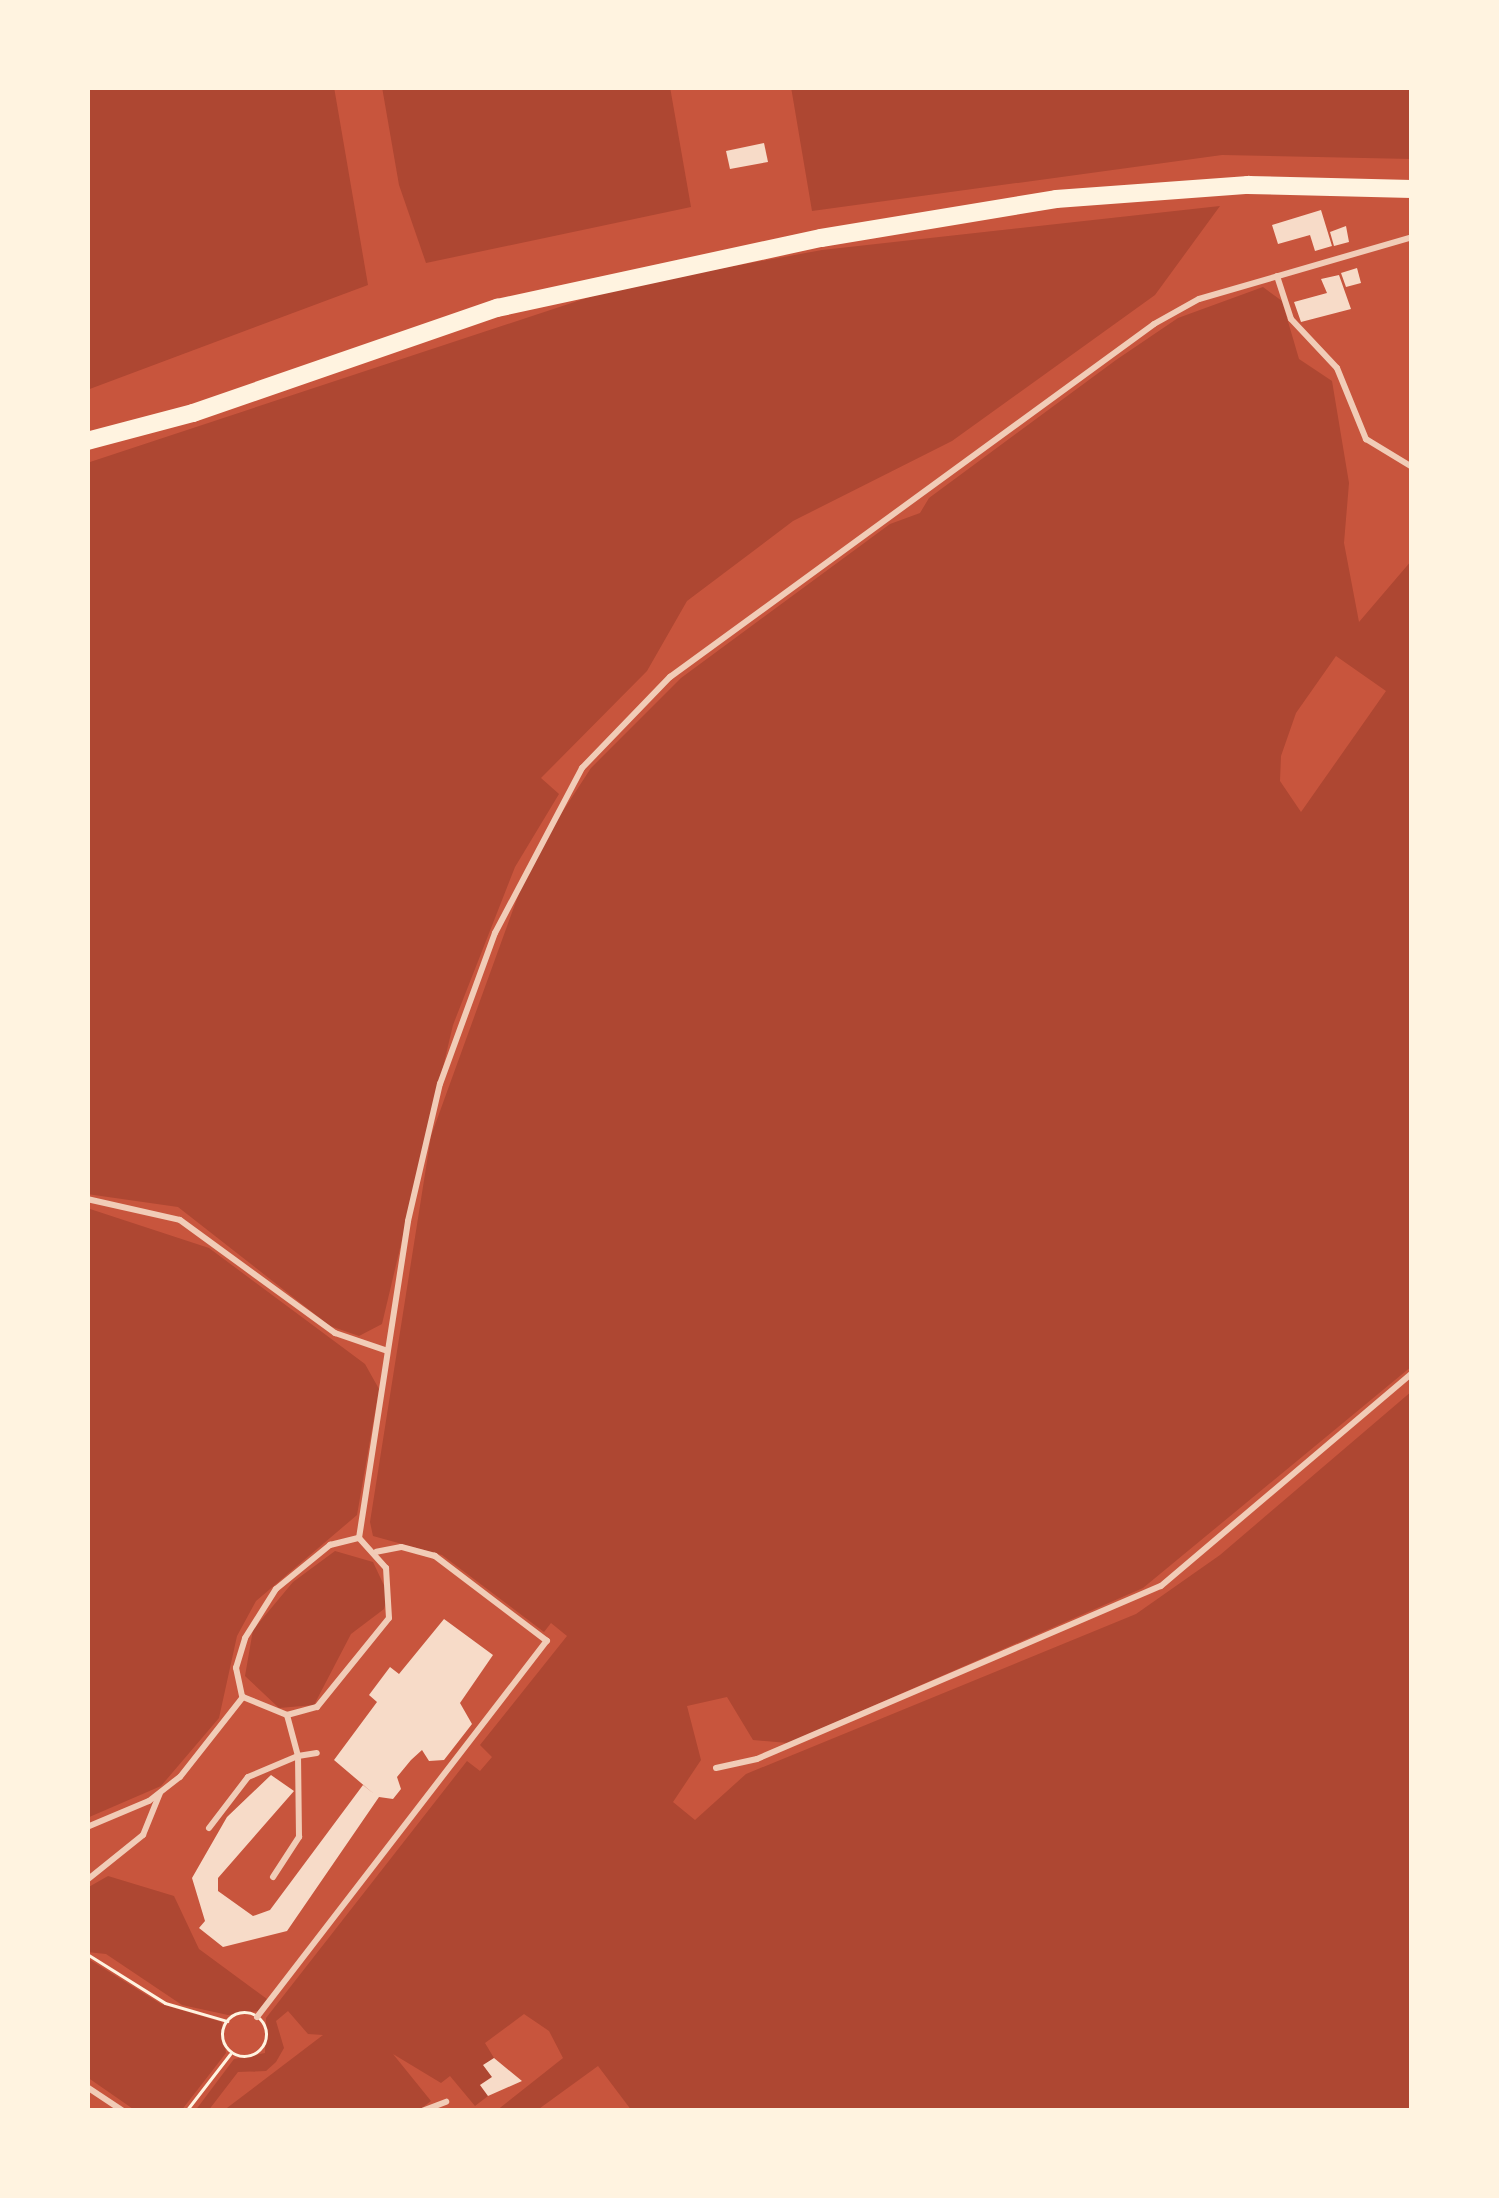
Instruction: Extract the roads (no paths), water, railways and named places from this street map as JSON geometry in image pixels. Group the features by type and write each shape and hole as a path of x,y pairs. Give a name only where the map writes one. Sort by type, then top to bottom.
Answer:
{"main road":[{"path":"87,441 193,413 497,308 821,238 1056,199 1248,184 1412,189"}],"lane":[{"path":"359,1538 385,1351 440,1084 495,933 582,768 670,677 1154,324 1199,299 1412,237"},
{"path":"1277,276 1291,319 1337,368 1366,439 1412,467"},
{"path":"87,1199 180,1220 335,1333 385,1351"},
{"path":"716,1768 757,1759 1161,1586 1412,1373"},
{"path":"243,1697 287,1715 317,1707 389,1618 393,1593 376,1552 359,1538"},
{"path":"243,1697 236,1668 258,1613 299,1567 359,1538"},
{"path":"257,2017 548,1641 435,1556 401,1547 376,1552"},
{"path":"87,1880 143,1835 160,1792 243,1697"},
{"path":"273,1877 299,1837 298,1756 287,1715"},
{"path":"209,1828 248,1777 317,1753"},
{"path":"87,1827 160,1792"},
{"path":"87,2086 124,2111"},
{"path":"422,2111 446,2102"}]}
